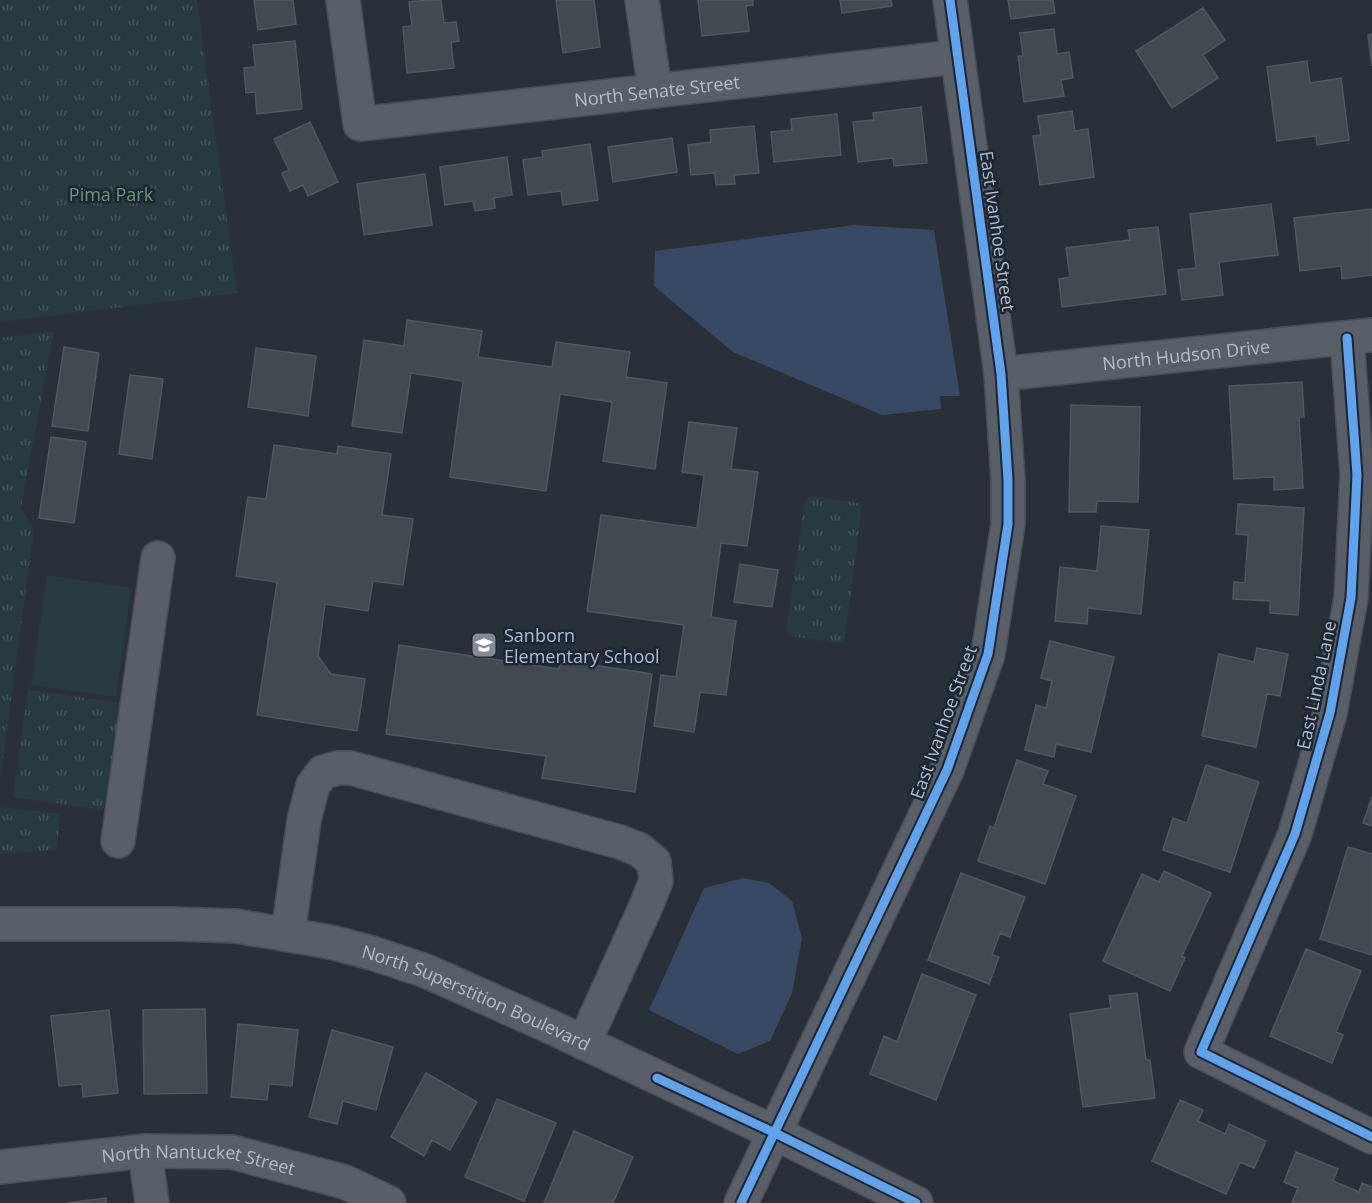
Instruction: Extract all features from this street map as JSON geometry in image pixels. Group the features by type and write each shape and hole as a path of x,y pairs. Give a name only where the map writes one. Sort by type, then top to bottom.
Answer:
{"street":[{"name":"North Senate Street","path":"343,0 360,124 956,57"},
{"path":"642,0 655,91"},
{"name":"East Ivanhoe Street","path":"741,1203 947,770 988,654 1008,524 1008,480 1000,374 950,0"},
{"name":"North Hudson Drive","path":"1000,374 1359,336"},
{"name":"East Linda Lane","path":"1359,336 1357,475 1351,598 1330,713 1295,834 1201,1053 1372,1137"},
{"path":"118,841 158,558"},
{"path":"288,934 304,820 313,785 323,772 338,768 351,768 620,842 640,850 654,862 656,881 644,913 584,1043"},
{"name":"North Superstition Boulevard","path":"0,924 236,926 330,942 372,952 426,971 584,1043 775,1132 916,1203"},
{"path":"145,1151 153,1203"},
{"name":"North Nantucket Street","path":"0,1167 145,1151 232,1152 345,1182 389,1203"}],"green space":[{"name":"Pima Park","path":"0,0 197,0 237,293 0,322"},
{"path":"54,331 21,508 34,529 0,781 0,338"},
{"path":"811,496 862,505 845,639 837,643 790,636 786,631 805,500"},
{"path":"47,575 132,588 116,697 31,685"},
{"path":"28,690 121,703 107,802 102,810 13,797"},
{"path":"0,807 60,814 57,850 0,854"}],"water":[{"path":"854,225 934,230 960,396 940,396 941,409 882,415 733,352 654,286 655,251"},
{"path":"743,878 769,883 792,901 802,938 792,993 770,1041 738,1054 649,1010 704,888"}],"building":[{"path":"254,0 293,0 296,24 258,30"},
{"path":"441,0 444,23 456,22 459,41 451,42 454,68 407,73 403,27 412,26 409,2"},
{"path":"556,0 594,0 600,47 563,53"},
{"path":"698,0 753,0 753,5 746,6 749,31 702,36"},
{"path":"840,0 891,0 892,6 842,13"},
{"path":"1008,0 1053,0 1055,13 1011,19"},
{"path":"1203,8 1225,40 1203,55 1218,78 1172,108 1136,51"},
{"path":"1054,29 1057,54 1069,52 1073,78 1061,80 1064,96 1024,102 1018,56 1023,56 1020,33"},
{"path":"1372,34 1372,66 1368,35"},
{"path":"295,41 302,109 257,114 255,92 246,93 244,68 255,67 253,45"},
{"path":"1307,61 1310,83 1341,78 1349,140 1317,145 1316,136 1277,141 1267,67"},
{"path":"921,107 927,163 894,166 893,158 858,162 853,122 874,120 873,113"},
{"path":"1072,111 1075,131 1088,129 1094,177 1040,185 1033,136 1041,135 1038,116"},
{"path":"837,114 841,155 774,162 771,132 792,130 791,119"},
{"path":"310,122 338,182 308,196 303,185 290,191 282,173 289,170 274,139"},
{"path":"754,126 759,173 734,175 735,184 716,185 715,173 691,175 688,145 711,142 710,130"},
{"path":"672,138 677,172 613,182 608,147"},
{"path":"590,144 598,200 563,205 561,191 528,195 523,160 543,157 542,151"},
{"path":"507,157 512,195 494,198 495,208 475,211 473,201 445,205 440,167"},
{"path":"425,174 432,225 364,235 357,184"},
{"path":"1271,204 1278,255 1219,262 1223,295 1182,300 1178,270 1196,268 1190,214"},
{"path":"1372,209 1372,275 1342,279 1341,266 1300,271 1294,218"},
{"path":"1158,227 1166,294 1062,307 1059,279 1070,277 1066,248 1130,240 1128,230"},
{"path":"407,320 482,331 478,357 552,367 556,342 630,352 626,377 667,383 655,469 603,461 612,402 560,394 546,491 450,477 463,381 411,373 402,433 352,426 364,340 404,346"},
{"path":"64,347 99,353 88,431 52,426"},
{"path":"256,348 316,356 308,416 248,407"},
{"path":"130,375 163,379 152,459 119,454"},
{"path":"1302,382 1304,417 1299,417 1303,488 1274,490 1274,477 1234,479 1229,386"},
{"path":"1071,405 1140,407 1138,502 1097,501 1096,512 1069,512"},
{"path":"689,422 737,428 731,469 758,472 747,546 721,543 711,617 736,621 726,695 700,692 694,732 654,726 661,675 676,677 684,625 587,611 601,515 697,528 704,475 682,472"},
{"path":"51,437 86,442 74,523 39,518"},
{"path":"274,445 337,454 338,446 391,454 382,515 413,519 403,585 373,581 368,611 325,604 318,656 331,674 365,679 357,731 257,715 277,582 236,576 248,497 266,499"},
{"path":"1238,504 1304,508 1298,615 1270,613 1270,601 1233,599 1234,582 1245,583 1248,535 1236,534"},
{"path":"1101,526 1149,530 1141,614 1088,608 1087,624 1055,621 1060,567 1097,571"},
{"path":"740,564 778,570 772,607 734,602"},
{"path":"1050,641 1114,657 1091,752 1056,744 1054,757 1025,750 1036,705 1046,708 1052,681 1041,678"},
{"path":"399,645 559,669 560,660 652,674 635,792 542,778 546,756 386,734"},
{"path":"1257,648 1288,654 1280,696 1267,694 1256,747 1202,736 1219,654 1254,662"},
{"path":"1017,760 1048,771 1043,784 1076,796 1045,884 978,861 990,826 994,828"},
{"path":"1206,765 1259,782 1230,872 1163,850 1173,818 1187,823"},
{"path":"1372,797 1372,826 1363,823"},
{"path":"1348,847 1372,854 1372,955 1320,939"},
{"path":"1164,871 1211,893 1182,956 1185,958 1170,991 1103,961 1142,874 1159,882"},
{"path":"961,873 1025,897 1010,937 1000,933 992,955 999,957 989,984 928,960"},
{"path":"1306,949 1361,971 1336,1032 1343,1035 1332,1063 1270,1036"},
{"path":"922,974 976,995 936,1100 870,1074 884,1036 897,1042"},
{"path":"1137,993 1146,1060 1150,1060 1155,1098 1083,1107 1070,1014 1111,1008 1109,996"},
{"path":"205,1009 207,1093 144,1094 143,1010"},
{"path":"109,1010 118,1093 83,1097 82,1084 59,1086 51,1016"},
{"path":"238,1024 298,1030 292,1086 269,1084 267,1100 231,1097"},
{"path":"332,1030 393,1047 376,1110 343,1101 337,1124 309,1117"},
{"path":"426,1073 477,1102 450,1150 432,1140 424,1156 391,1137"},
{"path":"497,1099 556,1123 524,1201 465,1177"},
{"path":"1180,1100 1203,1110 1198,1121 1225,1134 1229,1124 1266,1141 1254,1168 1240,1162 1226,1194 1152,1161"},
{"path":"574,1131 633,1157 613,1203 544,1203"},
{"path":"1296,1152 1338,1169 1333,1181 1359,1192 1362,1183 1372,1187 1372,1203 1292,1203 1298,1188 1284,1182"},
{"path":"106,1198 106,1203 67,1203"}],"cycle path":[{"path":"741,1203 947,770 988,654 1008,524 1008,480 1001,374 950,0"},
{"path":"1347,338 1357,475 1351,598 1330,713 1295,834 1201,1052 1372,1137"},
{"path":"657,1078 916,1203"}],"place":[{"name":"Sanborn Elementary School","path":"484,645"}]}
